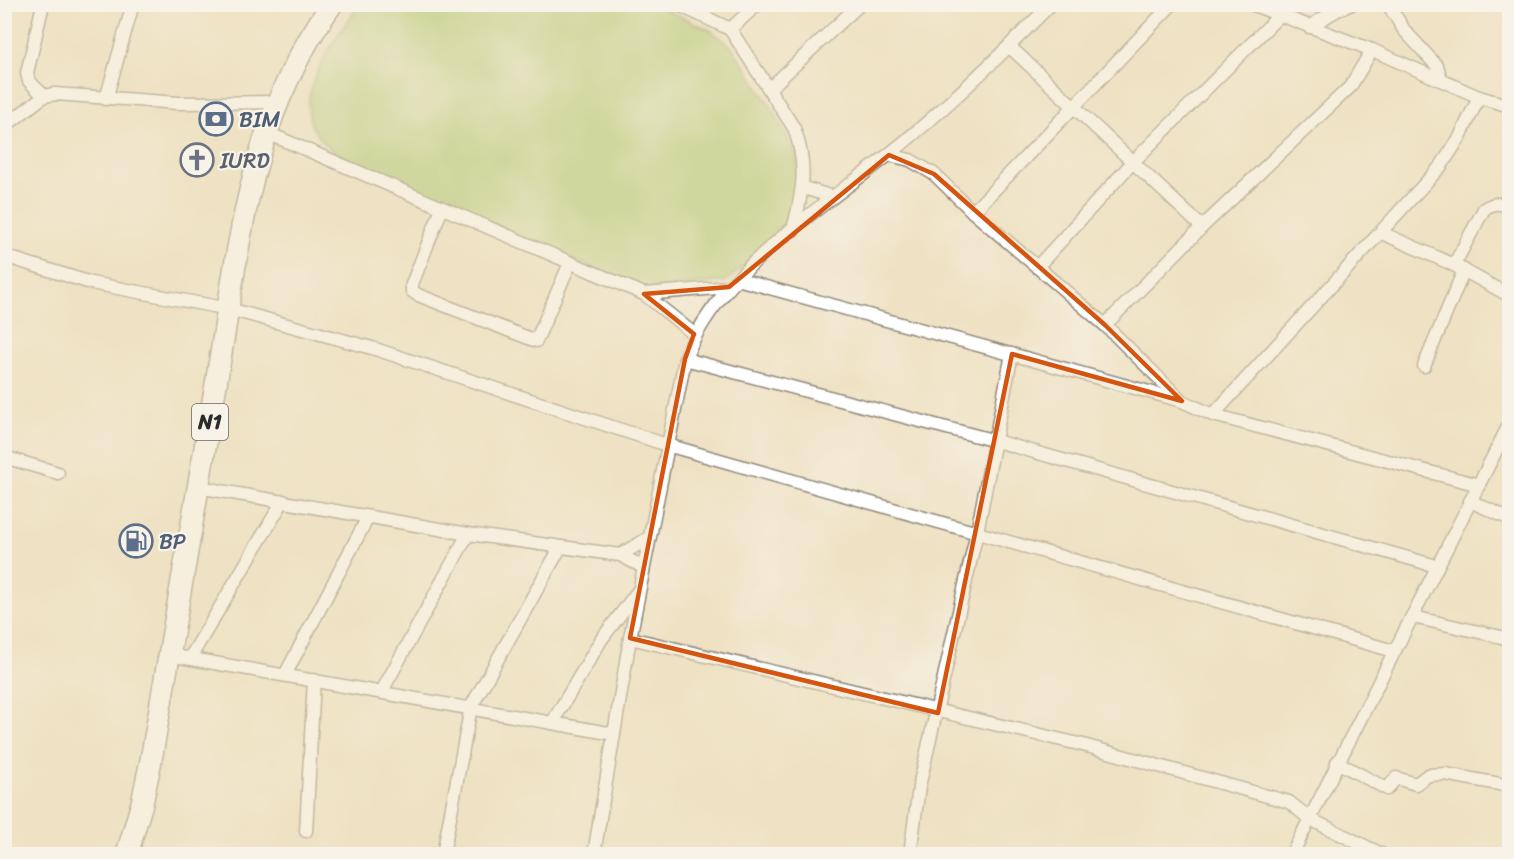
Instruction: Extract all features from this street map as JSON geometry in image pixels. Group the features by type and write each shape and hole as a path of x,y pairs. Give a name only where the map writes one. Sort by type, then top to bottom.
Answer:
{"highway":[{"name":"N1","path":"127,855 179,656 198,487 247,196 276,102 326,6"}],"street":[{"path":"43,4 27,74 29,81 44,96"},
{"path":"106,99 133,4"},
{"path":"677,4 730,29 794,128 800,143 804,188 793,230"},
{"path":"730,29 758,4"},
{"path":"770,88 861,4"},
{"path":"594,855 643,567 685,359 694,334 733,283 832,197 889,155 1009,46 1051,4"},
{"path":"973,212 1172,4"},
{"path":"1251,4 1277,16 1372,50 1479,97 1509,106"},
{"path":"1037,267 1132,163 1291,4"},
{"path":"1309,27 1337,9 1352,4"},
{"path":"1388,4 1404,30 1432,58 1441,79"},
{"path":"1009,46 1202,227"},
{"path":"1105,325 1202,227 1350,87 1372,50"},
{"path":"4,127 44,96 55,94 178,103 276,102"},
{"path":"1213,415 1442,166 1460,137 1479,97"},
{"path":"265,132 644,294 694,334"},
{"path":"889,155 922,165 973,212 1105,325 1182,401"},
{"path":"804,188 832,197"},
{"path":"1424,366 1459,267 1484,209 1491,204 1499,203 1509,207"},
{"path":"442,208 412,284 412,291 418,295 536,341 570,262"},
{"path":"1382,233 1459,267 1509,296"},
{"path":"4,256 91,283 229,309 372,348 667,445 1394,651"},
{"path":"644,294 733,283 1012,354 1182,401 1213,415 1479,484"},
{"path":"910,855 919,786 938,713 977,532 1012,354"},
{"path":"685,359 996,441 1436,566"},
{"path":"1292,855 1509,423"},
{"path":"4,457 58,473"},
{"path":"198,487 468,534 620,555 643,567"},
{"path":"283,501 179,656 614,734"},
{"path":"1470,501 1509,519"},
{"path":"285,675 368,517"},
{"path":"381,691 468,534"},
{"path":"620,555 649,537"},
{"path":"443,855 471,707 560,548"},
{"path":"552,723 601,640 639,590"},
{"path":"1413,617 1509,639"},
{"path":"630,639 1083,746 1279,798 1299,808 1310,819 1381,855"},
{"path":"306,831 314,680"},
{"path":"1337,762 1388,789 1396,778 1416,784 1428,775 1446,774 1509,786"}],"highlighted area":[{"path":"889,155 934,174 1105,325 1182,401 1012,354 938,713 630,638 685,359 694,334 644,294 729,287"}],"green space":[{"path":"360,5 653,5 710,30 732,47 774,111 797,157 796,205 787,229 726,281 644,290 358,167 333,150 317,134 309,114 309,98 314,81 331,46"}],"place":[{"name":"BIM","path":"216,119"},
{"name":"IURD","path":"197,160"},
{"name":"BP","path":"136,541"}]}
